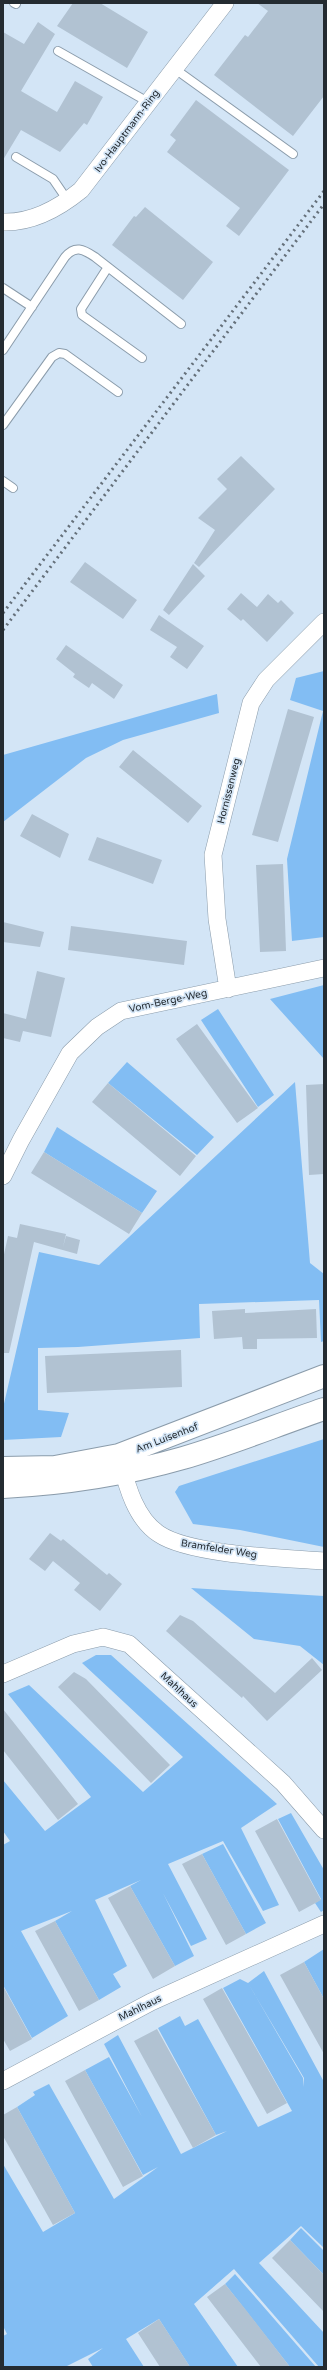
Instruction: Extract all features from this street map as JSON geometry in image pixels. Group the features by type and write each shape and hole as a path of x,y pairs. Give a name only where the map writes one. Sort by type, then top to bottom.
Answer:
{"main road":[{"name":"Am Luisenhof","path":"3,1487 57,1483 121,1464 324,1376"},
{"name":"Am Luisenhof","path":"3,1468 121,1464 184,1458 322,1410"}],"street":[{"name":"Ivo-Hauptmann-Ring","path":"3,222 40,216 68,201 81,190 102,165 148,102 225,3"},
{"name":"Hornissenweg","path":"228,988 217,919 213,855 251,703 266,680 324,622"},
{"name":"Vom-Berge-Weg","path":"3,1176 70,1053 97,1027 121,1011 324,968"},
{"name":"Bramfelder Weg","path":"121,1464 137,1510 153,1529 171,1541 224,1552 324,1561"},
{"name":"Mahlhaus","path":"3,1674 73,1644 103,1637 129,1644 283,1783 324,1830"},
{"name":"Mahlhaus","path":"3,2081 151,2002 324,1924"}],"lane":[{"path":"58,51 148,102"},
{"path":"175,69 293,154"},
{"path":"16,157 53,179 68,201"},
{"path":"3,350 70,250 82,249 108,267 181,324"},
{"path":"108,267 81,308 82,315 142,358"},
{"path":"3,288 32,307"},
{"path":"3,425 31,384 52,357 59,353 65,354 118,392"},
{"path":"3,481 13,488"}],"shaded area":[{"path":"324,671 324,937 292,941 287,859 323,711 290,700 296,678"},
{"path":"217,694 219,713 123,740 86,758 3,822 3,755"},
{"path":"324,985 324,1059 270,999"},
{"path":"218,1009 274,1095 258,1107 201,1020"},
{"path":"127,1062 214,1137 197,1155 108,1083"},
{"path":"295,1082 310,1263 324,1274 324,1341 321,1342 319,1300 199,1304 200,1338 78,1347 38,1348 38,1410 69,1413 61,1437 3,1440 3,1408 39,1252 99,1265"},
{"path":"57,1127 157,1191 142,1213 44,1152"},
{"path":"324,1439 324,1547 240,1530 193,1524 175,1492 179,1486"},
{"path":"191,1588 324,1596 324,1665 300,1646 254,1639"},
{"path":"96,1655 111,1655 277,1804 241,1828 279,1905 263,1911 223,1841 168,1864 207,1939 191,1946 163,1893 194,1956 175,1966 130,1886 141,1880 95,1900 127,1966 113,1974 121,1987 99,2000 55,1921 72,1911 21,1931 68,2016 32,2038 3,1985 3,1845 10,1841 3,1831 3,1780 45,1831 91,1797 8,1694 29,1685 143,1792 183,1757 82,1663"},
{"path":"291,1813 324,1870 324,1910 321,1912 315,1903 321,1899 278,1819"},
{"path":"223,1844 266,1923 246,1934 202,1854"},
{"path":"324,1949 324,1999 304,1962"},
{"path":"264,1971 324,2082 324,2248 301,2226 259,2263 324,2333 324,2367 319,2367 234,2269 194,2304 238,2367 190,2367 159,2319 126,2339 144,2367 93,2367 88,2359 103,2348 65,2367 3,2367 3,2336 7,2334 3,2326 3,2164 43,2232 75,2213 17,2107 35,2095 33,2092 49,2084 114,2199 158,2167 143,2175 85,2070 109,2057 142,2117 104,2044 118,2035 181,2154 227,2131 216,2135 158,2028 180,2016 185,2026 198,2019 258,2127 292,2111 223,1988 240,1979 248,1983","holes":["248,1983 304,2078 303,2087 303,2078"]},
{"path":"301,2228 324,2251 324,2275 290,2240"},
{"path":"235,2274 316,2367 290,2367 225,2284"}],"building":[{"path":"73,3 100,3 148,32 127,68 57,26"},
{"path":"257,3 324,3 324,96 293,136 214,75 245,35 248,37 268,11"},
{"path":"38,22 55,34 21,91 57,112 75,81 103,97 87,125 84,123 60,152 21,130 3,160 3,32 24,44"},
{"path":"196,100 289,170 239,236 226,226 240,208 167,152 176,140 170,135"},
{"path":"145,207 213,262 183,300 112,245 134,216 136,217"},
{"path":"241,456 275,489 199,567 194,563 215,530 198,518 227,489 217,479"},
{"path":"85,562 137,600 123,619 70,582"},
{"path":"193,564 205,576 169,615 163,610"},
{"path":"241,593 257,607 268,594 278,603 281,600 294,613 267,642 243,619 241,621 227,609"},
{"path":"159,615 204,646 187,669 170,657 177,647 150,630"},
{"path":"66,645 123,685 114,699 92,683 89,688 73,677 75,674 56,659"},
{"path":"288,709 314,717 278,842 252,835"},
{"path":"133,750 202,806 188,823 119,767"},
{"path":"32,814 69,834 60,858 20,836"},
{"path":"97,837 162,860 153,884 88,860"},
{"path":"283,864 286,951 260,952 256,865"},
{"path":"3,922 44,932 40,947 3,942"},
{"path":"71,926 187,941 184,965 68,950"},
{"path":"37,971 65,978 51,1037 23,1031 20,1042 3,1038 3,1013 26,1019"},
{"path":"197,1024 258,1108 237,1123 176,1039"},
{"path":"108,1083 196,1156 180,1176 92,1102"},
{"path":"324,1084 324,1174 309,1175 306,1085"},
{"path":"44,1152 142,1213 129,1234 31,1173"},
{"path":"20,1224 66,1234 63,1247 66,1236 80,1240 77,1254 34,1242 9,1353 3,1353 3,1259 8,1236 17,1238"},
{"path":"245,1309 245,1313 316,1309 317,1338 257,1339 257,1349 243,1349 242,1337 214,1339 212,1311"},
{"path":"181,1350 182,1387 47,1393 45,1356"},
{"path":"50,1533 61,1541 63,1539 107,1575 109,1573 122,1584 100,1611 74,1590 80,1583 53,1561 45,1571 29,1559"},
{"path":"180,1615 193,1621 275,1693 312,1658 322,1670 267,1721 243,1696 242,1698 166,1631"},
{"path":"74,1672 86,1679 170,1765 151,1783 58,1687"},
{"path":"3,1709 78,1804 58,1820 3,1750"},
{"path":"277,1819 321,1900 299,1912 255,1831"},
{"path":"202,1854 246,1934 226,1945 182,1864"},
{"path":"130,1886 175,1966 153,1979 108,1898"},
{"path":"55,1921 99,2000 79,2011 35,1931"},
{"path":"304,1962 324,1999 324,2054 280,1975"},
{"path":"3,1986 32,2039 10,2051 3,2039"},
{"path":"222,1988 287,2103 267,2114 203,1999"},
{"path":"157,2029 216,2135 193,2148 134,2041"},
{"path":"85,2070 143,2176 123,2187 65,2081"},
{"path":"17,2107 75,2213 53,2225 3,2136 3,2115"},
{"path":"290,2240 324,2275 324,2312 272,2258"},
{"path":"225,2284 290,2367 261,2367 207,2297"},
{"path":"159,2319 190,2367 160,2367 138,2333"}],"railway":[{"path":"3,613 324,191"},
{"path":"3,630 324,204"}]}
